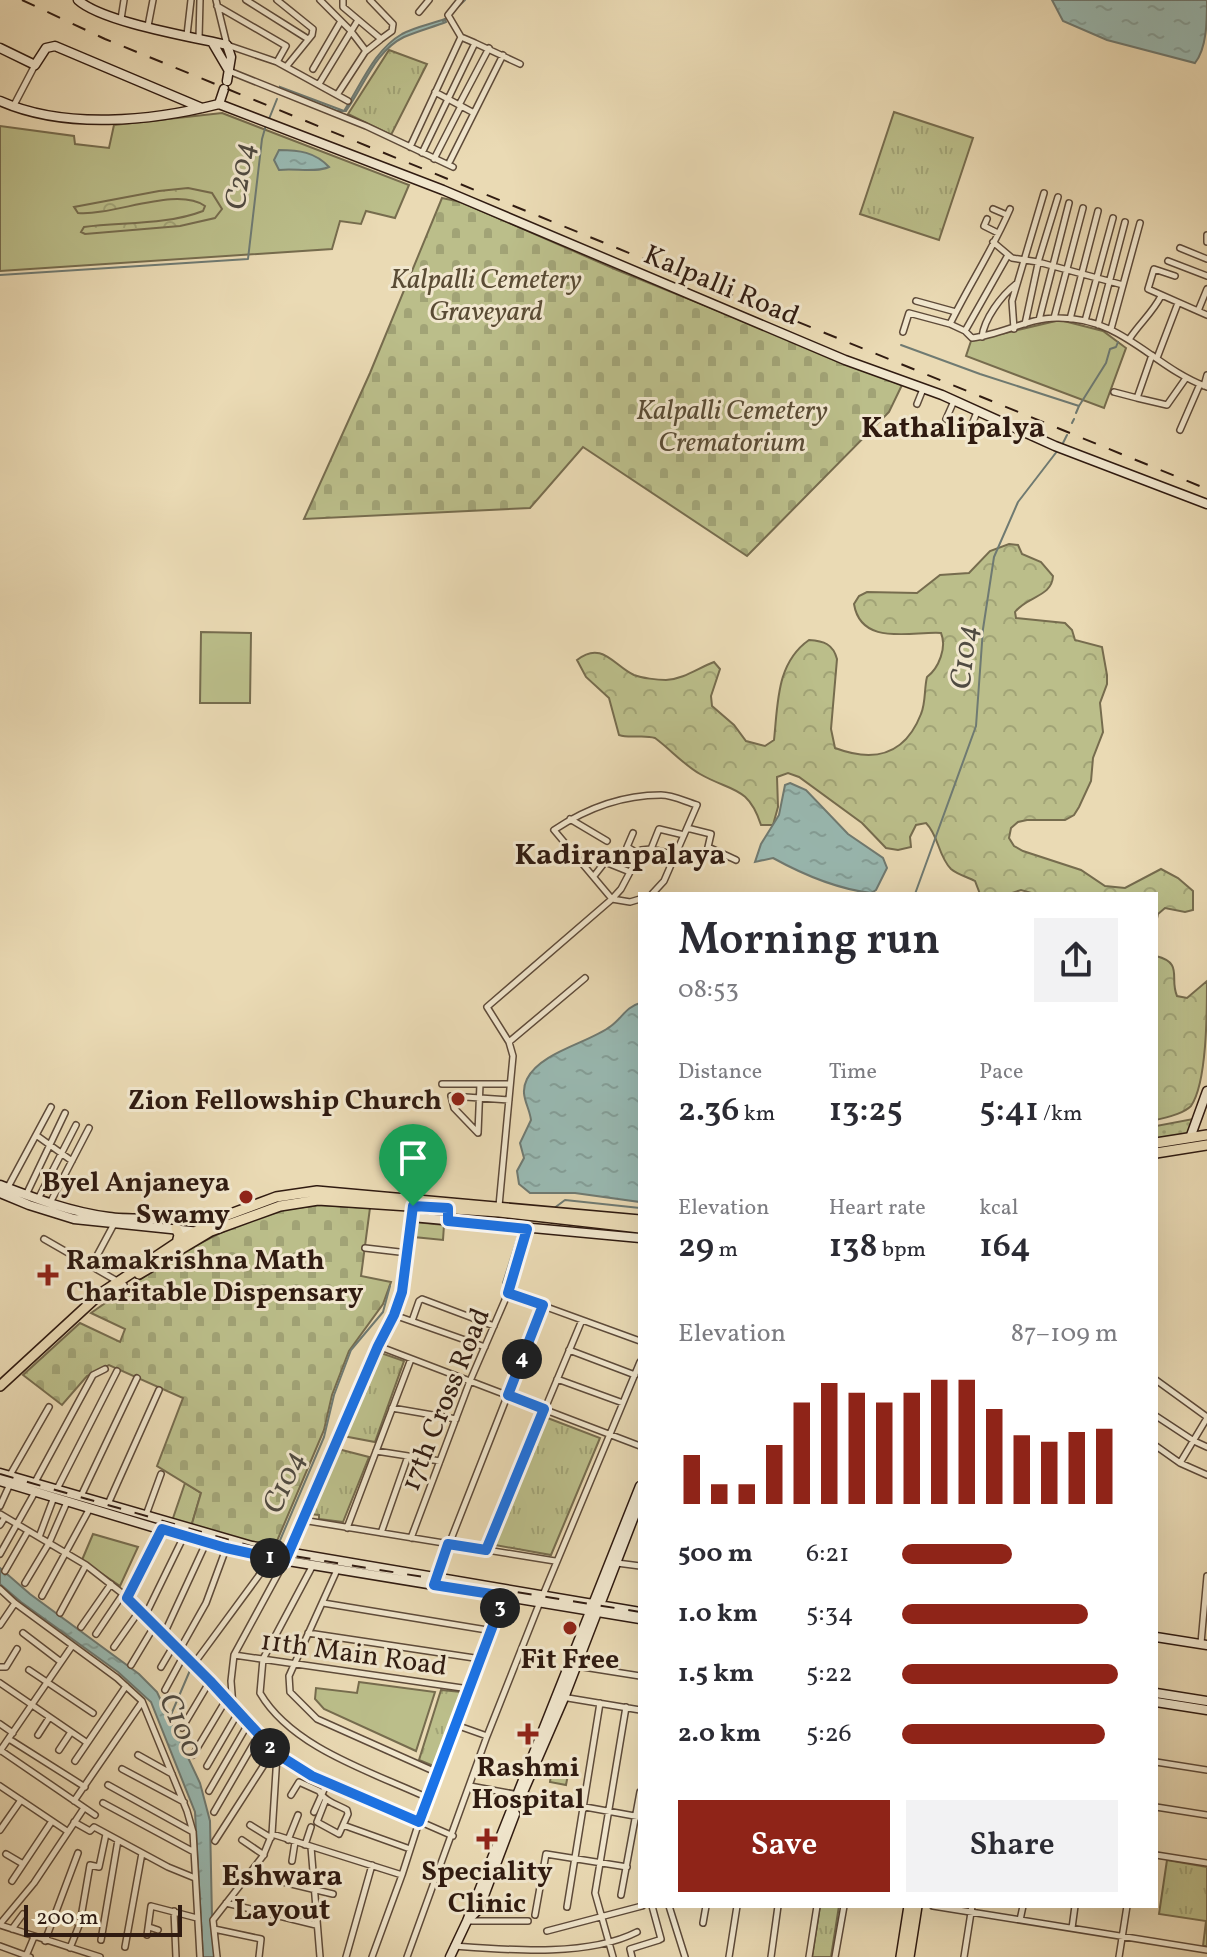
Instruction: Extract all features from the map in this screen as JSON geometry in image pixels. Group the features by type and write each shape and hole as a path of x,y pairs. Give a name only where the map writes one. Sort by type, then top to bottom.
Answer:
{"main road":[{"path":"1158,1143 1207,1135"},
{"path":"1158,1153 1207,1145"},
{"path":"0,1386 85,1310 177,1243 276,1197 317,1191 638,1220"},
{"path":"121,1283 205,1231 280,1206 318,1200 448,1208 638,1228"},
{"path":"176,1228 179,1235 177,1243"},
{"path":"0,1393 85,1310"},
{"path":"901,1957 909,1908"},
{"path":"909,1957 917,1908"}],"street":[{"path":"78,0 90,9 121,19 227,45 277,62 348,101"},
{"path":"121,19 124,0"},
{"path":"148,26 153,0"},
{"path":"187,35 191,0"},
{"path":"199,38 200,0"},
{"path":"246,0 308,39"},
{"path":"258,8 265,0"},
{"path":"277,0 313,29 286,67"},
{"path":"320,0 366,51"},
{"path":"343,0 343,7 381,39"},
{"path":"337,95 366,51 392,31 393,24 370,0"},
{"path":"419,12 429,0"},
{"path":"460,0 448,15 461,37 520,64"},
{"path":"0,109 16,108 109,120 156,117 219,104 231,57 216,3"},
{"path":"216,3 286,46 277,62"},
{"path":"319,84 358,20"},
{"path":"313,69 341,21"},
{"path":"410,147 461,37"},
{"path":"212,41 229,71 452,164 503,55"},
{"path":"422,153 475,43"},
{"path":"16,108 35,65 46,48 55,46 202,108"},
{"path":"0,48 35,65"},
{"path":"434,159 489,48"},
{"path":"435,92 474,113"},
{"path":"0,101 16,108"},
{"name":"Kalpalli Road","path":"219,104 443,190 845,360 954,400 1059,448 1207,504"},
{"path":"1014,329 1012,301 1044,193"},
{"path":"1025,324 1038,262 1058,197"},
{"path":"1039,320 1069,203"},
{"path":"1054,318 1083,208"},
{"path":"950,324 1009,212 993,209"},
{"path":"1070,319 1098,211"},
{"path":"1085,321 1113,218"},
{"path":"987,219 984,226 998,233"},
{"path":"1098,325 1125,222"},
{"path":"1111,329 1140,223"},
{"path":"1207,235 1207,242"},
{"path":"993,242 1012,258 1052,265 1123,285"},
{"path":"1180,248 1207,259"},
{"path":"965,331 1008,255"},
{"path":"1168,261 1207,276"},
{"path":"1175,276 1153,270 1148,289 1207,315"},
{"path":"982,337 984,326 1006,292 1016,283"},
{"path":"1198,311 1207,289"},
{"path":"1130,338 1145,314 1154,310 1161,296"},
{"path":"916,301 956,312"},
{"path":"1137,398 1178,303"},
{"path":"903,332 909,313 950,324 972,338 1039,320 1085,321 1130,338 1186,378 1204,385"},
{"path":"1180,430 1207,375"},
{"path":"1114,392 1167,405 1186,378"},
{"path":"917,404 923,388"},
{"path":"946,419 954,400"},
{"path":"969,432 977,411"},
{"path":"638,900 630,902 612,899 554,830 583,810 617,800 664,794 697,805 664,881 654,892"},
{"path":"570,819 607,841"},
{"path":"651,849 659,829 711,834 708,847 736,860"},
{"path":"633,833 627,847 639,854"},
{"path":"499,1206 513,1056 509,1042 487,1007 612,899 621,889 641,850 651,849 676,855"},
{"path":"594,876 605,862 630,872"},
{"path":"509,1042 585,978"},
{"path":"442,1084 510,1084"},
{"path":"480,1084 480,1097 478,1133 454,1108 451,1096 480,1097 509,1100"},
{"path":"1190,1138 1207,1091"},
{"path":"2,1189 51,1107"},
{"path":"26,1196 65,1113"},
{"path":"38,1200 76,1125"},
{"path":"50,1203 89,1128"},
{"path":"36,1135 72,1161"},
{"path":"2,1189 81,1213 205,1231"},
{"path":"2,1189 47,1211 74,1219 205,1231"},
{"path":"233,1707 231,1681 234,1655 287,1557 394,1315 402,1292 413,1206"},
{"path":"448,1208 448,1221"},
{"path":"412,1217 638,1238"},
{"path":"92,1265 114,1224"},
{"name":"17th Cross Road","path":"411,1538 470,1381 508,1293 527,1229"},
{"path":"44,1239 121,1283"},
{"path":"365,1248 408,1253"},
{"path":"508,1293 638,1340"},
{"path":"412,1321 422,1299 494,1326"},
{"path":"434,1581 543,1305"},
{"path":"394,1315 485,1347"},
{"path":"486,1550 582,1320"},
{"path":"378,1346 638,1445"},
{"path":"569,1350 635,1375"},
{"path":"347,1528 411,1359"},
{"path":"407,1957 487,1736 555,1561 638,1367"},
{"path":"0,1554 93,1375 105,1369"},
{"path":"39,1537 55,1494 117,1371"},
{"path":"81,1497 137,1378"},
{"path":"557,1379 623,1403"},
{"path":"1158,1381 1207,1418 1180,1463"},
{"path":"108,1504 159,1390"},
{"path":"0,1506 6,1478 49,1407"},
{"path":"392,1408 456,1419"},
{"path":"1158,1417 1207,1447"},
{"path":"1158,1449 1207,1475"},
{"path":"376,1451 440,1461"},
{"path":"381,1533 408,1456"},
{"path":"146,1516 161,1474"},
{"path":"0,1481 6,1478 55,1494 108,1504 227,1544 287,1557 594,1608 638,1619"},
{"path":"450,1957 479,1899 638,1491"},
{"path":"55,1494 67,1501 206,1543 227,1544"},
{"path":"25,1583 49,1543 67,1501"},
{"path":"594,1608 638,1506"},
{"path":"42,1596 90,1508"},
{"path":"0,1525 2,1515 86,1565 111,1584 210,1681 258,1736 293,1766 453,1836"},
{"path":"302,1520 555,1561"},
{"path":"96,1634 125,1596 162,1529"},
{"path":"5,1571 28,1531"},
{"path":"145,1616 184,1536"},
{"path":"164,1634 206,1543"},
{"path":"165,1690 206,1603 227,1544"},
{"path":"193,1664 274,1554"},
{"path":"287,1557 313,1565 434,1581 504,1596 541,1599"},
{"path":"616,1562 638,1566"},
{"path":"60,1613 86,1565"},
{"path":"313,1565 263,1659 260,1693 267,1705 304,1740 428,1798"},
{"path":"338,1569 293,1665 289,1676 290,1692 317,1719 438,1773"},
{"path":"1158,1637 1204,1644 1207,1576"},
{"path":"81,1627 111,1584"},
{"path":"0,1589 142,1701 184,1802 193,1832 200,1957"},
{"path":"372,1957 504,1596"},
{"path":"0,1625 15,1603"},
{"path":"323,1603 493,1631"},
{"path":"594,1608 638,1612"},
{"path":"114,1647 140,1610"},
{"path":"131,1665 155,1625"},
{"path":"23,1633 61,1662"},
{"path":"308,1633 481,1659"},
{"path":"161,1667 174,1645"},
{"path":"72,1646 0,1751 95,1815"},
{"path":"0,1667 6,1667 17,1649"},
{"name":"11th Main Road","path":"234,1655 469,1689"},
{"path":"572,1666 638,1676"},
{"path":"29,1670 93,1713"},
{"path":"182,1728 210,1681"},
{"path":"1,1685 86,1742"},
{"path":"75,1761 126,1686"},
{"path":"1158,1693 1207,1701"},
{"path":"560,1697 638,1710"},
{"path":"193,1755 226,1700"},
{"path":"74,1801 142,1701"},
{"path":"1158,1702 1207,1710"},
{"path":"567,1907 600,1703"},
{"path":"613,1957 595,1898 626,1707"},
{"path":"207,1766 238,1713"},
{"path":"38,1735 49,1718"},
{"path":"0,1724 11,1736 85,1787"},
{"path":"209,1791 248,1724"},
{"path":"456,1725 487,1736"},
{"path":"59,1750 71,1732"},
{"path":"214,1812 258,1736"},
{"path":"217,1957 213,1920 264,1855 271,1836 275,1753"},
{"path":"215,1841 275,1753"},
{"path":"138,1755 172,1774"},
{"path":"1158,1762 1207,1770"},
{"path":"122,1769 184,1802"},
{"path":"291,1795 299,1782 319,1791 324,1798 348,1811 338,1834 317,1822 324,1798 327,1783"},
{"path":"108,1785 193,1832"},
{"path":"470,1786 638,1816 621,1895"},
{"path":"1,1788 67,1831"},
{"path":"314,1812 324,1798"},
{"path":"0,1830 21,1800"},
{"path":"103,1803 194,1852"},
{"path":"1158,1807 1207,1815"},
{"path":"84,1808 34,1883 0,1925 100,1957"},
{"path":"292,1861 292,1841 298,1815"},
{"path":"12,1881 52,1821"},
{"path":"74,1822 90,1831 94,1827 195,1878"},
{"path":"250,1825 271,1836 402,1875"},
{"path":"343,1825 410,1849"},
{"path":"311,1827 308,1846 320,1957"},
{"path":"70,1948 80,1923 90,1865 99,1867 106,1834"},
{"path":"101,1940 118,1840"},
{"path":"242,1840 264,1855"},
{"path":"45,1941 78,1853"},
{"path":"125,1947 142,1853"},
{"path":"6,1854 23,1864"},
{"path":"535,1915 546,1854 627,1867"},
{"path":"1158,1855 1207,1863"},
{"path":"346,1957 372,1865"},
{"path":"249,1874 333,1894"},
{"path":"226,1903 316,1925"},
{"path":"147,1935 151,1906 197,1918"},
{"path":"547,1931 638,1907"},
{"path":"632,1957 630,1949 660,1940 652,1908"},
{"path":"670,1908 685,1957"},
{"path":"703,1923 706,1908"},
{"path":"729,1957 737,1908"},
{"path":"771,1957 778,1908"},
{"path":"809,1957 817,1908"},
{"path":"835,1957 844,1908"},
{"path":"1020,1920 1023,1908"},
{"path":"1072,1928 1075,1908"},
{"path":"1119,1957 1127,1908"},
{"path":"964,1957 971,1909 1020,1920 1207,1950"},
{"path":"174,1911 176,1957"},
{"path":"12,1929 23,1914"},
{"path":"56,1916 80,1923"},
{"path":"467,1921 528,1921"},
{"path":"149,1927 158,1930"},
{"path":"214,1929 261,1939 259,1957"},
{"path":"454,1946 549,1950 611,1944 637,1932"},
{"path":"0,1946 28,1956 34,1937"},
{"path":"475,1947 476,1957"}],"green space":[{"path":"389,50 427,64 391,135 348,114"},
{"path":"894,112 973,138 939,240 860,214"},
{"path":"222,113 409,185 395,218 366,211 361,224 340,221 332,249 0,271 0,126 74,136 75,144 109,148 114,125"},
{"path":"188,188 212,193 222,209 215,218 180,226 81,232 84,227 160,221 203,211 205,206 178,199 93,213 78,213 74,207"},
{"name":"Kalpalli Cemetery Crematorium","path":"442,198 461,202 617,270 902,385 889,412 747,556 583,447 530,508 304,519 370,373"},
{"path":"1060,320 1103,331 1126,348 1104,408 966,356 971,341"},
{"path":"1009,544 1018,545 1022,554 1041,562 1053,576 1052,583 1020,607 1015,612 1016,618 1065,623 1072,630 1075,640 1102,647 1107,675 1100,703 1103,732 1093,758 1091,781 1079,807 1074,815 1065,820 1018,822 1011,828 1009,838 1014,846 1023,851 1081,870 1105,886 1125,888 1161,869 1193,891 1193,910 1185,912 1165,908 1158,914 1158,892 979,892 975,881 947,864 926,823 916,825 910,837 911,847 898,850 886,848 862,823 799,777 788,773 777,777 778,807 773,825 761,825 744,796 694,770 655,738 619,735 609,698 586,677 577,660 594,653 601,654 634,675 666,680 714,662 720,669 711,696 712,706 734,725 746,741 765,746 774,740 778,699 790,660 809,640 823,642 833,650 837,659 831,729 835,748 850,753 876,755 897,747 914,728 923,709 927,677 941,657 943,639 941,633 877,632 859,618 854,604 859,596 867,592 917,593 940,575 969,573 990,551"},
{"path":"201,632 251,633 250,703 200,703"},
{"path":"1158,957 1173,967 1177,996 1187,998 1207,981 1205,1046 1200,1081 1191,1106 1158,1119"},
{"path":"1193,1119 1187,1134 1158,1139 1158,1126"},
{"path":"319,1205 370,1208 361,1276 391,1282 383,1304 349,1351 332,1395 324,1430 274,1548 191,1527 201,1493 157,1466 183,1398 109,1365 87,1376 62,1405 23,1375 80,1323 120,1342 125,1329 91,1313 177,1256 222,1232 270,1213"},
{"path":"415,1222 444,1225 443,1240 414,1237"},
{"path":"381,1353 404,1361 375,1442 343,1436"},
{"path":"545,1417 600,1438 551,1555 495,1545"},
{"path":"338,1449 369,1457 343,1522 319,1519 319,1515 309,1514"},
{"path":"185,1483 201,1493 191,1527 172,1521"},
{"path":"93,1534 138,1547 120,1586 82,1560"},
{"path":"359,1682 435,1692 416,1751 324,1709 315,1699 316,1688 357,1693"},
{"path":"441,1690 462,1692 436,1767 419,1760"},
{"path":"542,1765 557,1771 560,1767 569,1769 566,1785 550,1782 551,1775 539,1773"},
{"path":"1167,1860 1207,1867 1207,1946 1203,1946 1206,1921 1159,1914"},
{"path":"820,1908 839,1908 831,1957 812,1957"}],"water":[{"path":"1052,0 1207,0 1202,50 1195,63 1107,40 1063,21"},
{"path":"445,19 446,22 404,37 385,51 344,111 369,69 392,41 407,32"},
{"path":"280,87 344,111 336,111"},
{"path":"279,150 306,153 329,167 279,170 274,160"},
{"path":"790,783 806,790 848,834 883,858 887,868 876,890 865,892 833,884 773,858 755,862 761,844 779,815 785,785"},
{"path":"638,1004 638,1202 575,1193 530,1193 519,1184 517,1171 524,1158 520,1143 531,1120 524,1095 527,1079 533,1070 553,1055 602,1032"},
{"path":"0,1568 30,1594 139,1674 157,1692 200,1783 210,1821 216,1957 203,1957 195,1812 151,1702 118,1672 0,1584"}],"waterway":[{"name":"C204","path":"443,21 465,0"},
{"name":"C204","path":"269,119 277,99"},
{"name":"C204","path":"0,275 248,259 266,125"},
{"name":"C104","path":"1079,406 1106,363 1110,349 1116,347 1118,342"},
{"path":"901,345 1079,406 1076,413"},
{"name":"C104","path":"1072,423 1074,419"},
{"name":"C104","path":"1062,445 1067,435"},
{"name":"C104","path":"916,892 976,726 983,629 994,557 1018,502 1058,450"},
{"name":"C104","path":"553,1209 565,1200 638,1208"},
{"name":"C104","path":"532,1224 539,1225"},
{"name":"C104","path":"503,1283 519,1233"},
{"name":"C104","path":"278,1545 324,1437 334,1395 351,1350 383,1312 390,1286"},
{"name":"C104","path":"170,1717 191,1668"}],"railway":[{"path":"22,0 105,39 1207,489"},
{"path":"0,1474 275,1553 638,1612"}],"place":[{"name":"Zion Fellowship Church","path":"458,1099"},
{"name":"Byel Anjaneya Swamy","path":"246,1197"},
{"name":"Ramakrishna Math Charitable Dispensary","path":"48,1275"},
{"name":"Fit Free","path":"570,1628"},
{"name":"Rashmi Hospital","path":"528,1734"},
{"name":"Speciality Clinic","path":"487,1839"}],"district":[{"name":"Kathalipalya","path":"953,427"},
{"name":"Kadiranpalaya","path":"620,854"},
{"name":"Eshwara Layout","path":"282,1892"}],"route":[{"path":"413,1206 448,1208 448,1221 527,1229 508,1293 543,1305 508,1395 544,1409 486,1550 448,1544 435,1578 434,1585 504,1596 419,1822 312,1776 277,1754 127,1598 162,1529 202,1542 285,1561 394,1315 404,1282 413,1206"}],"park label":[{"name":"Kalpalli Cemetery Graveyard","path":"486,294"}],"water label":[{"name":"C100","path":"182,1725"}]}
